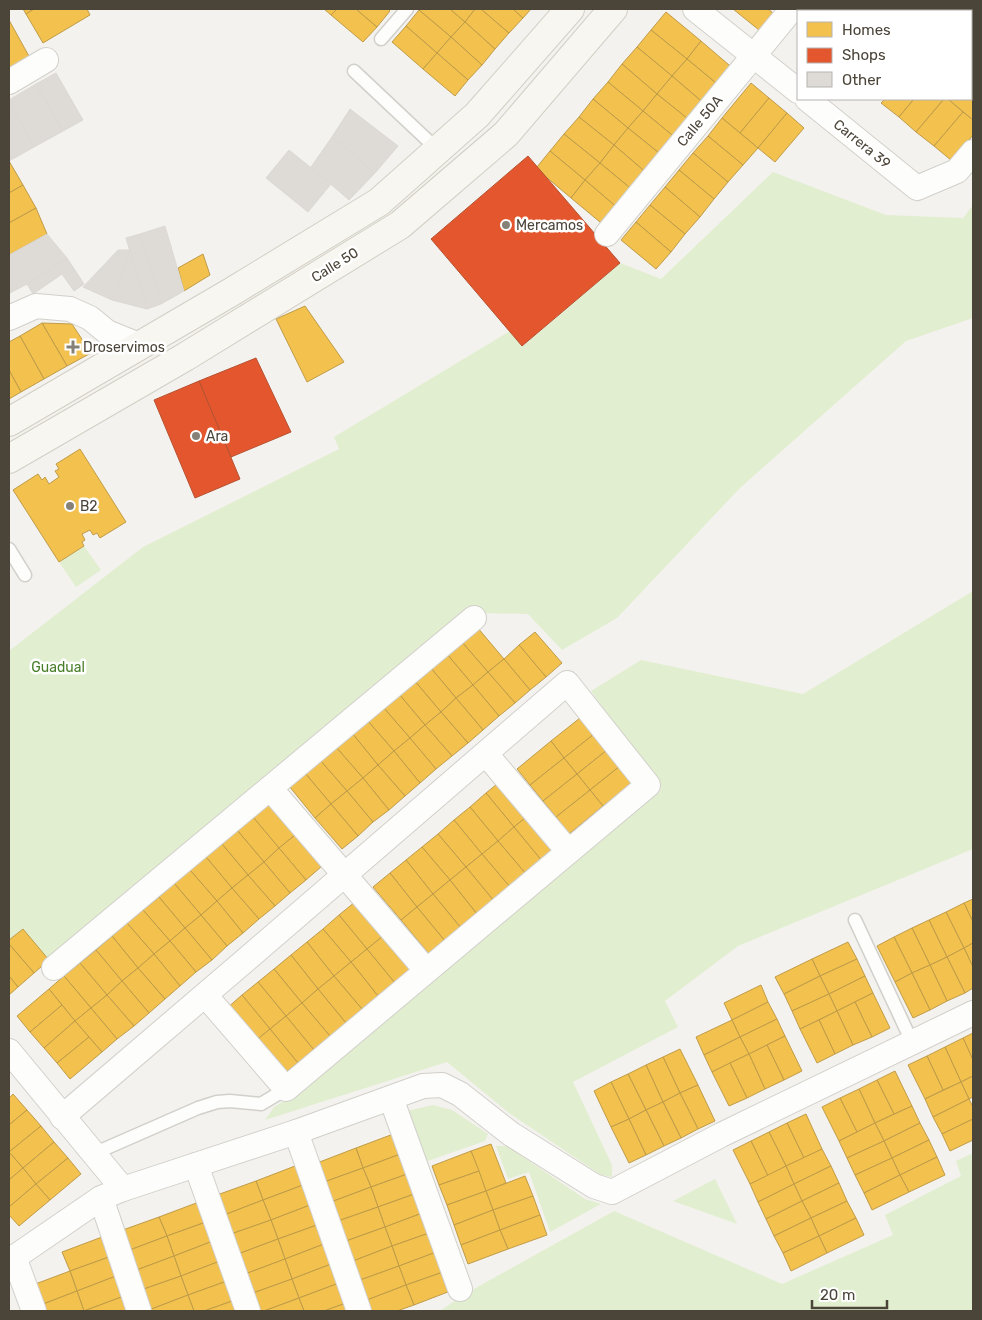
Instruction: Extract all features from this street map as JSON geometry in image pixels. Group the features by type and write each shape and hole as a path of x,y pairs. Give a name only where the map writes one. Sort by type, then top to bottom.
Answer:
{"main road":[{"path":"9,422 225,296 379,202 477,115 570,9"},
{"name":"Calle 50","path":"9,459 186,357 400,225 506,134 613,9"}],"street":[{"path":"695,9 797,90"},
{"name":"Calle 50A","path":"607,234 792,9"},
{"path":"9,82 46,60"},
{"name":"Carrera 39","path":"808,100 917,188 957,171 973,152"},
{"path":"9,318 36,306 70,309 90,318 107,332 139,345"},
{"path":"54,968 474,618"},
{"path":"62,1117 205,995 346,876 567,683 648,785 286,1089 205,995"},
{"path":"486,754 568,851"},
{"path":"270,788 426,970"},
{"path":"34,1311 13,1252 101,1198 122,1189 296,1132 423,1086 442,1085 460,1094 511,1134 594,1186 612,1192 725,1133 973,1012"},
{"path":"9,1051 122,1189"},
{"path":"391,1098 460,1289"},
{"path":"296,1132 358,1311"},
{"path":"196,1165 248,1311"},
{"path":"101,1198 139,1311"}],"lane":[{"path":"381,39 407,9"},
{"path":"354,71 438,150"},
{"path":"9,549 26,575"},
{"path":"855,920 912,1042"},
{"path":"93,1154 208,1105 230,1101 261,1104 286,1089"}],"green space":[{"name":"Guadual","path":"773,172 886,215 963,218 973,205 973,318 906,341 740,488 617,618 562,650 528,614 480,613 49,960 23,929 9,940 9,651 143,547 339,449 334,437 510,331 523,346 620,263 661,279"},
{"path":"84,546 101,570 76,587 59,562"},
{"path":"973,591 973,849 738,946 665,1001 678,1027 573,1082 612,1165 612,1177 601,1175 509,1113 447,1062 265,1120 274,1107 289,1098 661,789 591,691 641,660 803,694"},
{"path":"433,1105 452,1110 488,1134 485,1141 422,1163 402,1112"},
{"path":"496,1146 507,1146 585,1199 601,1204 550,1232 529,1172 508,1179"},
{"path":"973,1153 973,1311 440,1311 463,1295 614,1211 782,1284 893,1235 885,1215 961,1176 956,1161"},
{"path":"715,1179 737,1224 673,1201"}],"building: Homes":[{"path":"23,9 34,9 26,14"},
{"path":"34,9 87,9 90,15 43,43 26,14"},
{"path":"324,9 337,9 331,15"},
{"path":"337,9 356,9 377,27 363,42 331,15"},
{"path":"356,9 388,9 390,11 377,27"},
{"path":"420,9 450,9 465,22 451,37"},
{"path":"450,9 475,9 465,22"},
{"path":"475,9 481,9 509,33 495,49 465,22"},
{"path":"481,9 513,9 523,18 509,33"},
{"path":"513,9 531,9 523,18"},
{"path":"733,9 768,9 778,17 764,34"},
{"path":"837,9 838,10 811,10"},
{"path":"837,9 872,9 871,10"},
{"path":"872,9 910,10 874,10"},
{"path":"908,9 931,9 930,10"},
{"path":"973,9 973,32 972,10 959,10"},
{"path":"419,10 451,37 437,53 406,26"},
{"path":"666,12 701,41 687,59 651,30"},
{"path":"9,20 30,58 9,71"},
{"path":"465,22 495,49 482,65 451,37"},
{"path":"406,26 437,53 423,69 392,42"},
{"path":"651,30 687,59 672,76 637,47"},
{"path":"972,31 973,32 972,61"},
{"path":"451,37 482,65 468,80 437,53"},
{"path":"701,41 736,71 722,88 687,59"},
{"path":"637,47 672,76 657,94 622,64"},
{"path":"437,53 468,80 455,96 423,69"},
{"path":"687,59 722,88 707,106 672,76"},
{"path":"973,63 973,91 972,90"},
{"path":"622,64 657,94 643,111 608,82"},
{"path":"672,76 707,106 693,123 657,94"},
{"path":"608,82 643,111 628,128 593,99"},
{"path":"751,83 769,98 740,133 722,118"},
{"path":"972,90 973,120 949,100 972,100"},
{"path":"657,94 693,123 678,140 643,111"},
{"path":"769,98 787,113 758,148 740,133"},
{"path":"593,99 628,128 614,145 579,117"},
{"path":"884,100 913,100 899,117 881,103"},
{"path":"913,100 943,100 916,132 899,117"},
{"path":"943,100 949,100 963,112 934,146 916,132"},
{"path":"643,111 678,140 664,157 628,128"},
{"path":"963,112 973,120 973,135 952,161 934,146"},
{"path":"787,113 804,128 775,162 758,148"},
{"path":"579,117 614,145 600,163 564,134"},
{"path":"722,118 758,148 743,165 708,136"},
{"path":"628,128 664,157 649,175 614,145"},
{"path":"564,134 600,163 585,180 550,151"},
{"path":"708,136 743,165 728,182 693,153"},
{"path":"614,145 649,175 635,192 600,163"},
{"path":"550,151 585,180 571,198 537,167"},
{"path":"693,153 728,182 714,199 679,170"},
{"path":"9,161 23,185 9,193"},
{"path":"600,163 635,192 620,210 585,180"},
{"path":"679,170 714,199 700,217 665,187"},
{"path":"585,180 620,210 606,227 571,198"},
{"path":"23,185 36,208 9,223 9,193"},
{"path":"665,187 700,217 685,234 650,205"},
{"path":"650,205 685,234 671,252 636,222"},
{"path":"36,208 47,234 9,255 9,223"},
{"path":"636,222 671,252 656,269 621,240"},
{"path":"203,254 210,275 184,291 178,268"},
{"path":"305,306 344,362 307,382 276,319"},
{"path":"42,323 72,324 91,353 67,366"},
{"path":"42,323 67,366 44,379 20,336"},
{"path":"20,336 44,379 21,392 9,370 9,342"},
{"path":"9,370 21,392 9,399"},
{"name":"B2","path":"80,449 126,522 100,538 97,533 93,535 90,530 82,534 85,540 82,542 84,546 59,562 13,490 38,474 42,480 45,477 49,484 59,477 55,471 59,469 56,464"},
{"path":"477,627 504,659 488,672 461,641"},
{"path":"535,632 562,663 546,677 519,645"},
{"path":"461,641 488,672 473,685 446,653"},
{"path":"519,645 546,677 530,690 504,659"},
{"path":"446,653 473,685 456,698 430,667"},
{"path":"504,659 530,690 515,703 488,672"},
{"path":"430,667 456,698 441,712 414,680"},
{"path":"488,672 515,703 499,716 473,685"},
{"path":"414,680 441,712 425,725 399,694"},
{"path":"473,685 499,716 483,730 456,698"},
{"path":"399,694 425,725 410,738 383,707"},
{"path":"456,698 483,730 468,743 441,712"},
{"path":"383,707 410,738 394,751 367,720"},
{"path":"441,712 468,743 452,756 425,725"},
{"path":"585,714 599,730 564,758 551,741"},
{"path":"367,720 394,751 378,765 352,733"},
{"path":"425,725 452,756 436,769 410,738"},
{"path":"599,730 612,746 577,774 564,758"},
{"path":"352,733 378,765 363,778 336,747"},
{"path":"410,738 436,769 420,783 394,751"},
{"path":"551,741 564,758 530,785 517,769"},
{"path":"612,746 625,762 590,790 577,774"},
{"path":"336,747 363,778 347,791 320,760"},
{"path":"394,751 420,783 405,796 378,765"},
{"path":"564,758 577,774 543,801 530,785"},
{"path":"320,760 347,791 331,804 305,773"},
{"path":"625,762 638,778 603,806 590,790"},
{"path":"378,765 405,796 389,810 363,778"},
{"path":"305,773 331,804 315,818 289,786"},
{"path":"577,774 590,790 556,817 543,801"},
{"path":"363,778 389,810 373,822 347,791"},
{"path":"502,780 530,814 514,827 486,793"},
{"path":"590,790 603,806 569,834 556,817"},
{"path":"347,791 373,822 358,836 331,804"},
{"path":"486,793 514,827 498,841 470,807"},
{"path":"268,804 295,835 279,848 253,817"},
{"path":"331,804 358,836 342,849 315,818"},
{"path":"470,807 498,841 482,854 454,820"},
{"path":"530,814 558,847 542,861 514,827"},
{"path":"253,817 279,848 264,862 237,830"},
{"path":"454,820 482,854 466,867 438,834"},
{"path":"514,827 542,861 526,874 498,841"},
{"path":"237,830 264,862 248,875 222,844"},
{"path":"438,834 466,867 450,880 422,847"},
{"path":"295,835 322,866 306,880 279,848"},
{"path":"498,841 526,874 510,887 482,854"},
{"path":"222,844 248,875 232,888 206,857"},
{"path":"422,847 450,880 433,894 406,860"},
{"path":"279,848 306,880 290,893 264,862"},
{"path":"482,854 510,887 494,901 466,867"},
{"path":"206,857 232,888 217,901 190,870"},
{"path":"406,860 433,894 417,907 390,873"},
{"path":"264,862 290,893 275,906 248,875"},
{"path":"466,867 494,901 477,914 450,880"},
{"path":"190,870 217,901 201,915 174,883"},
{"path":"390,873 417,907 401,920 373,887"},
{"path":"248,875 275,906 259,919 232,888"},
{"path":"450,880 477,914 461,928 433,894"},
{"path":"174,883 201,915 185,928 159,897"},
{"path":"232,888 259,919 243,933 217,901"},
{"path":"433,894 461,928 445,941 417,907"},
{"path":"159,897 185,928 170,941 143,910"},
{"path":"973,899 973,922 964,903"},
{"path":"217,901 243,933 227,946 201,915"},
{"path":"355,902 383,936 367,949 339,915"},
{"path":"964,903 973,922 973,943 964,948 946,912"},
{"path":"417,907 445,941 429,954 401,920"},
{"path":"143,910 170,941 154,954 127,923"},
{"path":"946,912 964,948 947,957 929,920"},
{"path":"201,915 227,946 212,960 185,928"},
{"path":"339,915 367,949 351,962 323,929"},
{"path":"929,920 947,957 930,965 912,928"},
{"path":"127,923 154,954 138,968 112,936"},
{"path":"185,928 212,960 196,972 170,941"},
{"path":"912,928 930,965 912,973 894,937"},
{"path":"23,929 49,960 34,973 9,944 9,940"},
{"path":"323,929 351,962 334,976 307,942"},
{"path":"112,936 138,968 122,981 96,950"},
{"path":"383,936 411,969 395,983 367,949"},
{"path":"894,937 912,973 895,982 877,946"},
{"path":"170,941 196,972 180,986 154,954"},
{"path":"307,942 334,976 318,989 291,955"},
{"path":"848,942 857,959 820,976 812,959"},
{"path":"973,943 973,967 964,948"},
{"path":"9,944 34,973 18,987 9,976"},
{"path":"964,948 973,967 973,988 965,993 947,957"},
{"path":"367,949 395,983 378,996 351,962"},
{"path":"96,950 122,981 107,995 80,963"},
{"path":"154,954 180,986 165,999 138,968"},
{"path":"291,955 318,989 302,1003 274,969"},
{"path":"947,957 965,993 947,1001 930,965"},
{"path":"812,959 820,976 784,994 775,977"},
{"path":"857,959 865,976 829,994 820,976"},
{"path":"351,962 378,996 362,1009 334,976"},
{"path":"80,963 107,995 91,1008 64,976"},
{"path":"930,965 947,1001 930,1010 912,973"},
{"path":"138,968 165,999 149,1013 122,981"},
{"path":"274,969 302,1003 286,1016 258,982"},
{"path":"912,973 930,1010 913,1018 895,982"},
{"path":"9,976 18,987 9,995"},
{"path":"64,976 91,1008 75,1021 49,989"},
{"path":"334,976 362,1009 346,1023 318,989"},
{"path":"820,976 829,994 792,1011 784,994"},
{"path":"865,976 873,993 837,1011 829,994"},
{"path":"122,981 149,1013 134,1026 107,995"},
{"path":"258,982 286,1016 270,1029 242,995"},
{"path":"761,985 768,1002 732,1020 724,1003"},
{"path":"49,989 62,1005 30,1032 17,1016"},
{"path":"318,989 346,1023 330,1036 302,1003"},
{"path":"873,993 890,1028 872,1037 855,1002"},
{"path":"829,994 837,1011 800,1029 792,1011"},
{"path":"107,995 134,1026 117,1039 91,1008"},
{"path":"242,995 270,1029 254,1042 226,1009"},
{"path":"768,1002 777,1019 740,1037 732,1020"},
{"path":"855,1002 872,1037 853,1045 837,1011"},
{"path":"302,1003 330,1036 314,1050 286,1016"},
{"path":"62,1005 75,1021 44,1048 30,1032"},
{"path":"91,1008 117,1039 102,1052 75,1021"},
{"path":"837,1011 853,1045 835,1054 819,1020"},
{"path":"286,1016 314,1050 298,1063 270,1029"},
{"path":"777,1019 785,1036 749,1054 740,1037"},
{"path":"732,1020 740,1037 704,1055 696,1037"},
{"path":"819,1020 835,1054 817,1063 800,1029"},
{"path":"75,1021 89,1037 57,1063 44,1048"},
{"path":"270,1029 298,1063 281,1076 254,1042"},
{"path":"973,1033 973,1060 963,1038"},
{"path":"785,1036 802,1071 784,1080 767,1045"},
{"path":"89,1037 102,1052 70,1079 57,1063"},
{"path":"740,1037 749,1054 712,1072 704,1055"},
{"path":"963,1038 973,1060 973,1076 961,1082 945,1047"},
{"path":"767,1045 784,1080 765,1089 749,1054"},
{"path":"945,1047 961,1082 943,1090 927,1056"},
{"path":"680,1049 698,1085 680,1093 663,1057"},
{"path":"749,1054 765,1089 747,1098 730,1063"},
{"path":"927,1056 943,1090 925,1099 908,1065"},
{"path":"663,1057 680,1093 663,1102 646,1065"},
{"path":"730,1063 747,1098 729,1106 712,1072"},
{"path":"646,1065 663,1102 646,1110 628,1074"},
{"path":"895,1071 912,1106 894,1114 877,1080"},
{"path":"628,1074 646,1110 629,1119 611,1082"},
{"path":"973,1076 973,1097 969,1099 961,1082"},
{"path":"877,1080 894,1114 875,1123 859,1089"},
{"path":"611,1082 629,1119 611,1127 594,1091"},
{"path":"961,1082 969,1099 933,1117 925,1099"},
{"path":"698,1085 715,1121 698,1129 680,1093"},
{"path":"859,1089 875,1123 857,1132 840,1098"},
{"path":"680,1093 698,1129 681,1138 663,1102"},
{"path":"13,1094 27,1110 9,1125 9,1098"},
{"path":"840,1098 857,1132 839,1141 822,1107"},
{"path":"969,1099 973,1107 973,1119 942,1134 933,1117"},
{"path":"663,1102 681,1138 664,1146 646,1110"},
{"path":"912,1106 920,1123 884,1141 875,1123"},
{"path":"27,1110 41,1126 9,1152 9,1125"},
{"path":"646,1110 664,1146 646,1155 629,1119"},
{"path":"806,1114 822,1149 804,1158 787,1123"},
{"path":"629,1119 646,1155 629,1163 611,1127"},
{"path":"973,1119 973,1140 950,1151 942,1134"},
{"path":"787,1123 804,1158 786,1166 769,1132"},
{"path":"875,1123 884,1141 847,1158 839,1141"},
{"path":"920,1123 929,1140 892,1158 884,1141"},
{"path":"41,1126 54,1142 23,1168 9,1152"},
{"path":"769,1132 786,1166 768,1176 751,1141"},
{"path":"396,1133 403,1153 363,1168 356,1148"},
{"path":"929,1140 937,1157 900,1175 892,1158"},
{"path":"751,1141 768,1176 750,1184 733,1150"},
{"path":"884,1141 892,1158 855,1175 847,1158"},
{"path":"54,1142 68,1158 36,1184 23,1168"},
{"path":"491,1144 506,1183 486,1191 471,1151"},
{"path":"356,1148 363,1168 324,1182 317,1163"},
{"path":"822,1149 831,1166 794,1184 786,1166"},
{"path":"471,1151 479,1171 439,1185 432,1166"},
{"path":"9,1152 23,1168 9,1180"},
{"path":"403,1153 410,1173 371,1187 363,1168"},
{"path":"937,1157 945,1175 909,1192 900,1175"},
{"path":"68,1158 81,1174 50,1200 36,1184"},
{"path":"892,1158 900,1175 864,1193 855,1175"},
{"path":"295,1166 303,1185 263,1200 256,1181"},
{"path":"786,1166 794,1184 758,1202 750,1184"},
{"path":"831,1166 839,1183 802,1201 794,1184"},
{"path":"23,1168 36,1184 9,1207 9,1180"},
{"path":"363,1168 371,1187 331,1202 324,1182"},
{"path":"479,1171 486,1191 447,1205 439,1185"},
{"path":"410,1173 417,1193 378,1207 371,1187"},
{"path":"900,1175 909,1192 872,1210 864,1193"},
{"path":"525,1176 533,1196 493,1210 486,1191"},
{"path":"256,1181 263,1200 224,1215 217,1195"},
{"path":"839,1183 847,1201 811,1218 802,1201"},
{"path":"36,1184 50,1200 19,1226 9,1215 9,1207"},
{"path":"794,1184 802,1201 766,1219 758,1202"},
{"path":"303,1185 310,1205 271,1220 263,1200"},
{"path":"371,1187 378,1207 338,1221 331,1202"},
{"path":"486,1191 493,1210 454,1225 447,1205"},
{"path":"417,1193 425,1212 385,1227 378,1207"},
{"path":"533,1196 540,1215 500,1230 493,1210"},
{"path":"263,1200 271,1220 231,1234 224,1215"},
{"path":"802,1201 811,1218 774,1236 766,1219"},
{"path":"847,1201 856,1218 819,1236 811,1218"},
{"path":"199,1202 206,1222 167,1236 159,1217"},
{"path":"310,1205 317,1225 278,1239 271,1220"},
{"path":"378,1207 385,1227 346,1241 338,1221"},
{"path":"493,1210 500,1230 461,1245 454,1225"},
{"path":"425,1212 432,1232 392,1246 385,1227"},
{"path":"540,1215 547,1235 508,1249 500,1230"},
{"path":"159,1217 167,1236 127,1251 120,1231"},
{"path":"811,1218 819,1236 783,1253 774,1236"},
{"path":"856,1218 864,1235 827,1253 819,1236"},
{"path":"271,1220 278,1239 238,1254 231,1234"},
{"path":"206,1222 213,1241 174,1256 167,1236"},
{"path":"317,1225 324,1244 285,1259 278,1239"},
{"path":"385,1227 392,1246 353,1261 346,1241"},
{"path":"500,1230 508,1249 468,1264 461,1245"},
{"path":"432,1232 439,1251 399,1266 392,1246"},
{"path":"167,1236 174,1256 134,1271 127,1251"},
{"path":"819,1236 827,1253 791,1271 783,1253"},
{"path":"102,1237 109,1257 70,1271 62,1252"},
{"path":"278,1239 285,1259 245,1274 238,1254"},
{"path":"213,1241 220,1261 181,1276 174,1256"},
{"path":"324,1244 331,1264 292,1279 285,1259"},
{"path":"392,1246 399,1266 360,1280 353,1261"},
{"path":"439,1251 446,1271 406,1285 399,1266"},
{"path":"174,1256 181,1276 141,1290 134,1271"},
{"path":"109,1257 116,1276 77,1291 70,1271"},
{"path":"285,1259 292,1279 253,1293 245,1274"},
{"path":"220,1261 227,1281 188,1295 181,1276"},
{"path":"331,1264 339,1283 299,1298 292,1279"},
{"path":"399,1266 406,1285 367,1300 360,1280"},
{"path":"70,1271 77,1291 38,1306 30,1286"},
{"path":"446,1271 453,1290 414,1305 406,1285"},
{"path":"116,1276 124,1296 84,1311 77,1291"},
{"path":"181,1276 188,1295 149,1310 141,1290"},
{"path":"292,1279 299,1298 264,1311 259,1311 253,1293"},
{"path":"227,1281 235,1300 204,1311 194,1311 188,1295"},
{"path":"339,1283 346,1303 324,1311 304,1311 299,1298"},
{"path":"406,1285 414,1305 397,1311 371,1311 367,1300"},
{"path":"77,1291 84,1311 40,1311 38,1306"},
{"path":"188,1295 194,1311 149,1311 149,1310"},
{"path":"124,1296 129,1311 84,1311"},
{"path":"299,1298 304,1311 264,1311"},
{"path":"235,1300 239,1311 204,1311"},
{"path":"346,1303 349,1311 324,1311"}],"building: Shops":[{"path":"528,156 620,263 522,346 431,239"},
{"path":"256,358 291,432 231,457 199,381"},
{"path":"199,381 240,479 195,498 154,400"}],"building: Other":[{"path":"56,73 83,120 63,131 36,84"},
{"path":"36,84 63,131 34,147 9,100"},
{"path":"9,102 34,147 9,161"},
{"path":"350,109 398,146 375,173 332,137"},
{"path":"332,137 375,173 349,200 311,167"},
{"path":"289,150 331,184 308,212 266,178"},
{"path":"165,226 184,291 161,304 140,234"},
{"path":"47,234 67,258 10,293 9,255"},
{"path":"140,234 161,304 147,309 126,238"},
{"path":"118,250 130,250 112,300 83,287"},
{"path":"130,250 147,309 112,300"},
{"path":"67,258 84,284 74,291 62,274 33,294 27,284"}],"place":[{"name":"Mercamos","path":"506,225"},
{"name":"Droservimos","path":"73,347"},
{"name":"Ara","path":"196,436"},
{"name":"B2","path":"70,506"}]}
